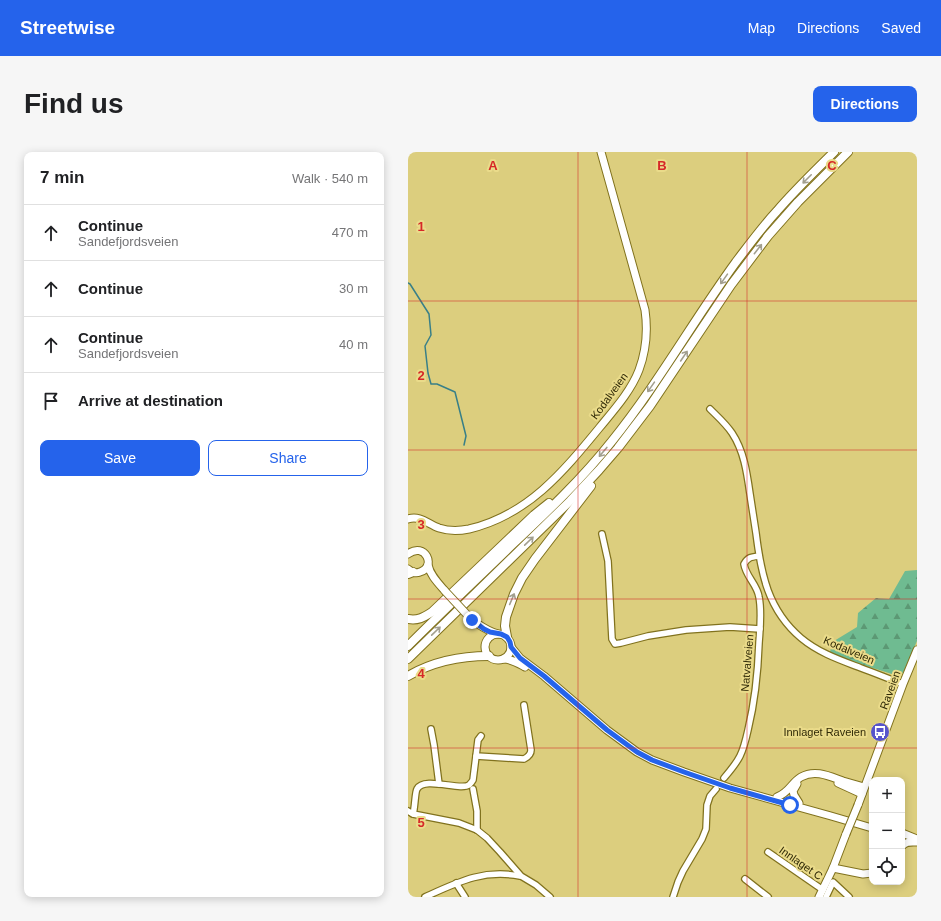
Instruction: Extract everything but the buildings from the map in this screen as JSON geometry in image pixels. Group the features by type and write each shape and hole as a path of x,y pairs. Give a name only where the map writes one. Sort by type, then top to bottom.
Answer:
{"highway":[{"path":"408,646 563,496 613,440 752,241 786,200 834,152"},
{"path":"408,659 565,506 618,448 650,406 732,285 765,241 798,202 848,152"},
{"path":"507,637 505,626 506,617 514,594 522,578 535,559 616,456 618,448"},
{"path":"408,619 415,620 432,612 534,515 550,503 585,467 592,464"},
{"path":"408,676 416,671 443,662 456,659 489,656"}],"main road":[{"name":"Kodalveien","path":"408,519 419,518 433,526 443,529 461,530 476,527 509,513 547,487 607,419 636,378 645,348 647,331 645,310 601,152"},
{"path":"408,548 422,551 426,556 429,570 432,575 481,632 486,642 486,651 489,656 496,659 509,659 518,663 566,696"},
{"path":"408,554 413,550 416,550"},
{"path":"412,572 424,570 428,565"},
{"path":"412,572 429,578 445,591"},
{"path":"472,620 490,632 507,637 511,647 520,658 544,676 607,730 637,752 652,760 738,790 869,827"},
{"path":"486,642 490,637 498,634"},
{"path":"503,659 509,654 511,647"},
{"name":"Raveien","path":"836,860 917,650"},
{"path":"777,797 787,792 796,781 810,774 822,774 863,790"},
{"path":"799,803 793,791 795,786 802,780 813,776 822,777 863,790"},
{"path":"708,780 777,797 869,823"},
{"path":"905,834 917,839"},
{"path":"905,839 917,843"},
{"path":"905,844 908,842 917,843"},
{"path":"819,897 824,893 836,860 845,865 869,872"},
{"path":"833,868 863,874 869,873"}],"street":[{"name":"Kodalveien","path":"710,409 727,426 737,441 741,451 747,473 764,580 770,597 783,619 802,638 827,655 903,684"},
{"path":"602,534 608,561 612,639 614,644 648,636 686,630 730,627 760,629"},
{"name":"Natvalveien","path":"724,778 740,756 746,738 755,692 760,629 760,604 756,586 745,569 744,564 751,557 759,556"},
{"path":"476,756 524,759 529,756 531,750 524,705"},
{"path":"431,729 439,784"},
{"path":"481,736 478,740 473,780 470,785 426,784 419,786 416,791 415,806 411,812 459,823 477,830 500,852 521,876 536,885 550,897"},
{"path":"473,789 477,811 477,830"},
{"path":"673,897 683,871 702,839 706,829 707,805 710,796 716,789"},
{"name":"Innlaget C","path":"768,852 824,893"},
{"path":"425,897 456,883 489,874 521,876"},
{"path":"745,879 768,897"},
{"path":"824,893 833,882 849,897"},
{"path":"456,883 465,897"}],"green space":[{"path":"917,570 917,641 903,673 900,675 895,675 857,663 830,652 834,641 857,627 858,613 876,598 889,599 905,571"}],"waterway":[{"path":"408,283 429,314 431,335 425,346 428,373 431,384 437,384 455,392 466,436 464,445"}],"place":[{"name":"Innlaget Raveien","path":"880,732"}],"route":[{"path":"472,620 490,632 507,637 511,647 520,658 544,676 621,742 637,752 652,760 730,788 790,805"}]}
